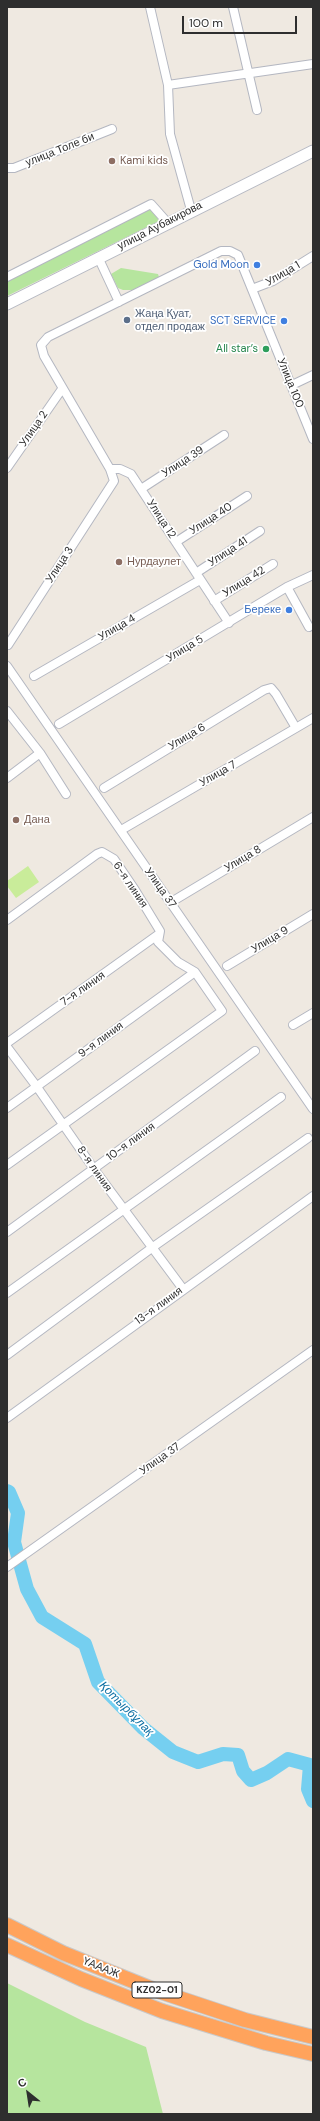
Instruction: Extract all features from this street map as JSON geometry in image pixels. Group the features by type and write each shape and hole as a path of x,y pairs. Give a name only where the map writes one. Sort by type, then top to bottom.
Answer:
{"highway":[{"name":"ҮАААЖ","path":"7,1925 63,1953 154,1990 245,2020 313,2037"},
{"name":"ҮАААЖ","path":"7,1945 81,1979 162,2011 266,2043 313,2054"}],"main road":[{"name":"улица Аубакирова","path":"7,304 191,210 313,151"}],"street":[{"path":"150,7 168,85 170,134 191,210"},
{"path":"233,7 257,110"},
{"path":"168,85 313,64"},
{"name":"улица Толе би","path":"7,168 14,168 112,129"},
{"path":"7,277 151,204 167,222"},
{"name":"Улица 100","path":"119,302 221,251 230,251 238,254 313,439"},
{"name":"Улица 1","path":"252,289 273,281 313,256"},
{"path":"98,258 119,302 48,337 41,346 44,356 62,389 110,469"},
{"path":"292,385 313,375"},
{"name":"Улица 2","path":"7,468 62,389"},
{"name":"Улица 39","path":"141,489 224,435"},
{"name":"Улица 3","path":"8,645 113,485 114,477 110,469"},
{"name":"Улица 12","path":"110,469 120,469 128,472 141,489 229,623"},
{"name":"Улица 40","path":"176,542 247,496"},
{"name":"Улица 41","path":"196,572 260,531"},
{"name":"Улица 42","path":"214,601 273,564"},
{"name":"Улица 5","path":"59,724 287,587 313,575"},
{"name":"Улица 4","path":"34,676 200,580"},
{"path":"287,587 309,627"},
{"name":"Улица 37","path":"7,666 313,1109"},
{"name":"Улица 6","path":"104,788 264,690 271,688 296,728"},
{"path":"7,712 40,753 66,794"},
{"name":"Улица 7","path":"123,829 313,718"},
{"path":"7,778 40,753"},
{"name":"Улица 8","path":"173,901 313,817"},
{"name":"6-я линия","path":"7,920 97,854 102,852 114,859 136,890 160,932 158,942 178,962 195,972 222,1011 63,1124"},
{"name":"Улица 9","path":"227,966 313,914"},
{"name":"7-я линия","path":"7,1043 159,934"},
{"name":"9-я линия","path":"7,1108 195,972"},
{"path":"293,1025 313,1013"},
{"name":"8-я линия","path":"7,1047 123,1209 183,1289"},
{"name":"10-я линия","path":"7,1232 255,1051"},
{"path":"7,1293 281,1097"},
{"path":"7,1165 63,1124"},
{"path":"7,1355 153,1248 308,1138"},
{"name":"13-я линия","path":"7,1418 313,1196"},
{"name":"Улица 37","path":"7,1567 313,1350"}],"green space":[{"path":"151,208 159,221 7,296 7,279"},
{"path":"121,268 158,274 159,277 135,290 123,290 118,288 111,274"},
{"path":"28,866 39,882 16,898 7,886 7,881"},
{"path":"7,1983 85,2022 146,2047 163,2114 7,2114"}],"waterway":[{"name":"Қотырбұлақ","path":"7,1491 9,1492 18,1513 14,1542 27,1589 42,1617 85,1644 98,1682 143,1728 173,1752 198,1762 223,1754 238,1755 243,1771 251,1780 267,1773 288,1759 310,1765 308,1789 313,1801"}],"place":[{"name":"Kami kids","path":"112,161"},
{"name":"Gold Moon","path":"257,265"},
{"name":"Жаңа Қуат, отдел продаж","path":"127,320"},
{"name":"SCT SERVICE","path":"284,321"},
{"name":"All star’s","path":"266,349"},
{"name":"Нурдаулет","path":"119,562"},
{"name":"Береке","path":"289,610"},
{"name":"Дана","path":"16,820"}]}
